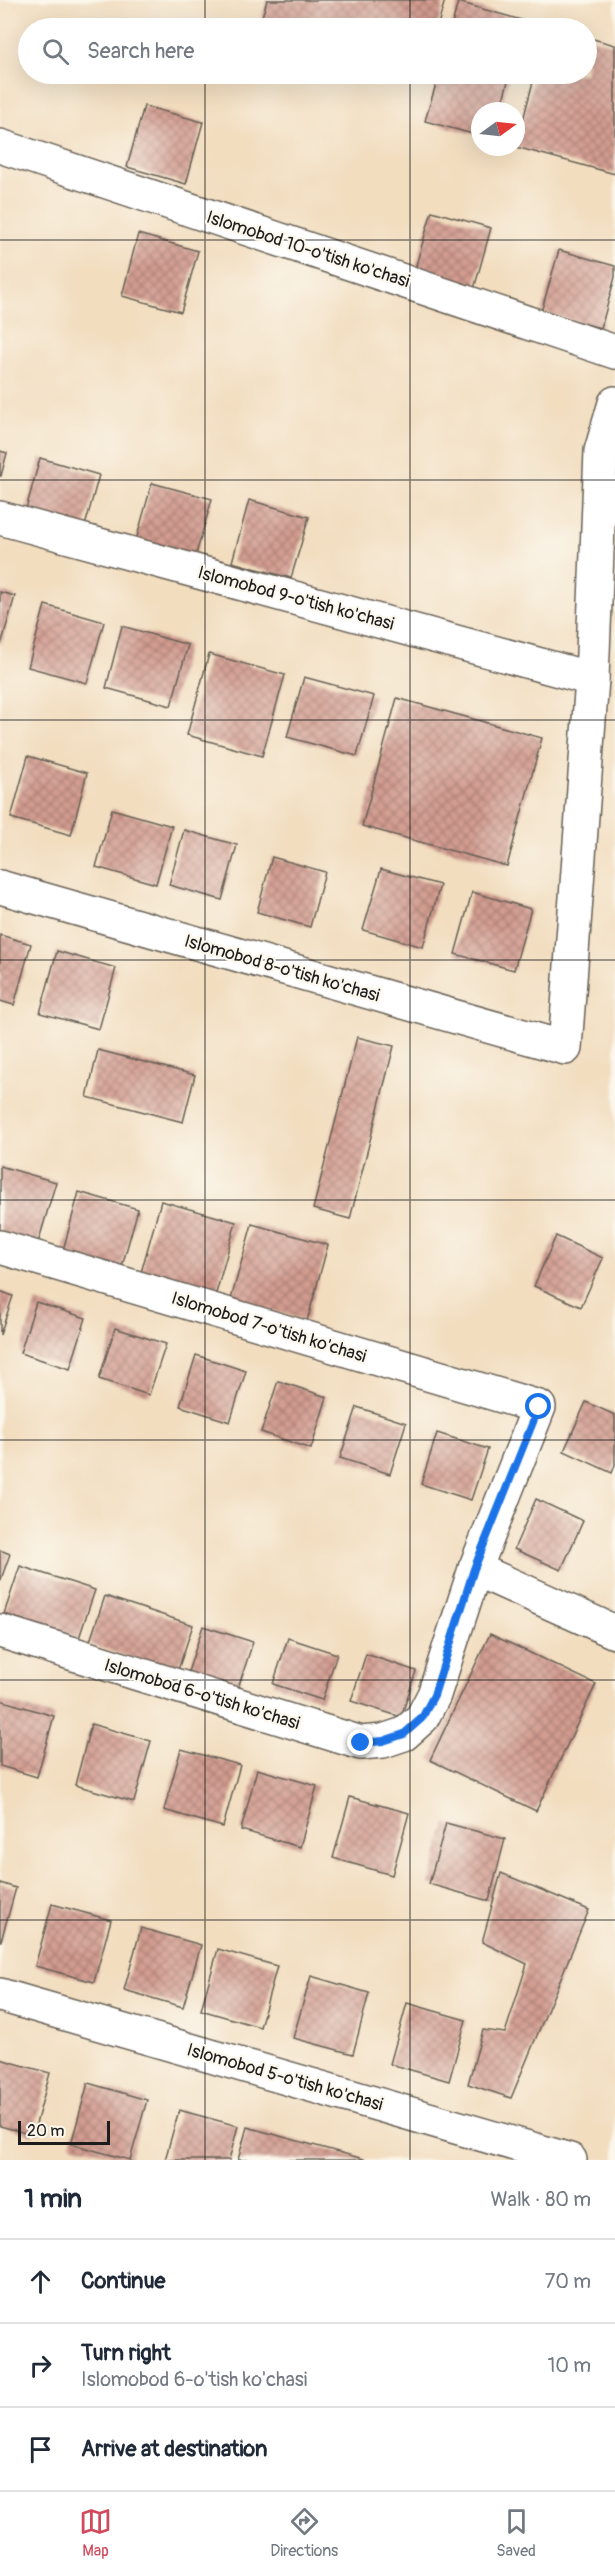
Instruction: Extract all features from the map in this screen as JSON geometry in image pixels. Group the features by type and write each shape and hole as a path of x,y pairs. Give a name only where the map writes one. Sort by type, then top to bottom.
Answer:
{"street":[{"name":"Islomobod 10-o'tish ko'chasi","path":"0,146 615,352"},
{"path":"592,678 608,454 615,404"},
{"name":"Islomobod 9-o'tish ko'chasi","path":"0,518 592,678"},
{"name":"Islomobod 8-o'tish ko'chasi","path":"0,888 565,1048 592,678"},
{"name":"Islomobod 7-o'tish ko'chasi","path":"0,1247 539,1407 474,1569"},
{"path":"474,1569 615,1632"},
{"name":"Islomobod 6-o'tish ko'chasi","path":"0,1631 361,1743 383,1741 404,1734 422,1718 434,1695 474,1569"},
{"name":"Islomobod 5-o'tish ko'chasi","path":"0,1995 570,2160"}],"building":[{"path":"267,0 445,0 440,18 262,18"},
{"path":"458,2 514,18 454,18"},
{"path":"597,40 615,45 615,174 525,149 525,112 532,84 597,84"},
{"path":"436,84 507,84 502,102 471,102 471,134 425,121"},
{"path":"144,106 203,122 186,184 127,167"},
{"path":"432,211 491,228 474,289 414,272"},
{"path":"138,234 198,251 181,312 122,296"},
{"path":"559,250 615,266 615,277 601,328 541,312"},
{"path":"0,451 7,453 1,476 0,476"},
{"path":"40,458 99,475 82,537 23,520"},
{"path":"152,483 212,499 194,561 135,544"},
{"path":"249,500 309,517 291,578 232,562"},
{"path":"0,592 15,596 1,645 0,645"},
{"path":"45,605 104,622 87,683 28,667"},
{"path":"122,626 188,645 171,706 106,688"},
{"path":"209,654 285,675 262,756 187,735"},
{"path":"304,677 374,696 357,756 287,737"},
{"path":"397,698 542,738 507,866 362,826"},
{"path":"28,756 87,773 71,835 11,818"},
{"path":"112,809 172,826 156,884 96,867"},
{"path":"184,830 237,845 222,900 169,885"},
{"path":"272,857 325,872 310,927 257,912"},
{"path":"381,869 440,885 423,947 363,930"},
{"path":"472,892 531,909 514,970 455,954"},
{"path":"0,935 31,944 14,1005 0,1001"},
{"path":"57,951 116,968 99,1029 40,1013"},
{"path":"357,1037 394,1046 350,1219 313,1209"},
{"path":"98,1050 195,1075 183,1122 87,1097"},
{"path":"0,1166 56,1182 38,1243 0,1233"},
{"path":"79,1192 138,1209 121,1270 62,1254"},
{"path":"161,1201 236,1222 215,1297 140,1276"},
{"path":"252,1224 328,1245 307,1321 231,1299"},
{"path":"556,1236 603,1258 581,1307 534,1286"},
{"path":"0,1291 13,1296 0,1335"},
{"path":"36,1302 86,1318 70,1369 20,1353"},
{"path":"115,1328 166,1344 149,1395 99,1379"},
{"path":"196,1355 246,1371 230,1422 180,1406"},
{"path":"278,1381 327,1397 311,1449 261,1432"},
{"path":"586,1402 615,1415 615,1465 612,1473 564,1451"},
{"path":"357,1407 406,1423 390,1474 340,1458"},
{"path":"437,1433 488,1449 471,1500 421,1484"},
{"path":"536,1499 583,1521 561,1570 514,1549"},
{"path":"0,1550 10,1554 0,1582"},
{"path":"20,1566 95,1590 79,1638 4,1614"},
{"path":"105,1596 193,1625 177,1673 89,1644"},
{"path":"203,1626 253,1642 238,1688 188,1672"},
{"path":"490,1634 596,1684 536,1811 430,1760"},
{"path":"288,1638 337,1654 322,1700 273,1684"},
{"path":"366,1654 416,1671 401,1717 351,1701"},
{"path":"0,1700 54,1716 37,1777 0,1766"},
{"path":"91,1724 151,1741 134,1802 75,1785"},
{"path":"181,1749 240,1765 223,1827 164,1810"},
{"path":"257,1769 317,1786 300,1847 241,1830"},
{"path":"350,1797 409,1813 392,1875 333,1858"},
{"path":"446,1823 505,1839 489,1901 429,1884"},
{"path":"501,1873 589,1910 511,2098 468,2084 483,2030 505,2033 527,1964 482,1942"},
{"path":"0,1883 16,1888 1,1941 0,1941"},
{"path":"52,1904 111,1920 94,1982 35,1966"},
{"path":"141,1928 201,1945 183,2007 124,1990"},
{"path":"218,1949 277,1966 260,2027 201,2010"},
{"path":"311,1976 369,1993 353,2054 293,2038"},
{"path":"407,2003 466,2020 449,2081 390,2064"},
{"path":"0,2059 50,2073 33,2135 0,2126"},
{"path":"88,2083 147,2100 130,2160 71,2144"},
{"path":"179,2110 238,2126 229,2160 165,2160"},
{"path":"247,2127 364,2159 364,2160 238,2160"}],"route":[{"path":"361,1743 383,1741 404,1734 422,1718 434,1695 474,1569 539,1407"}]}
